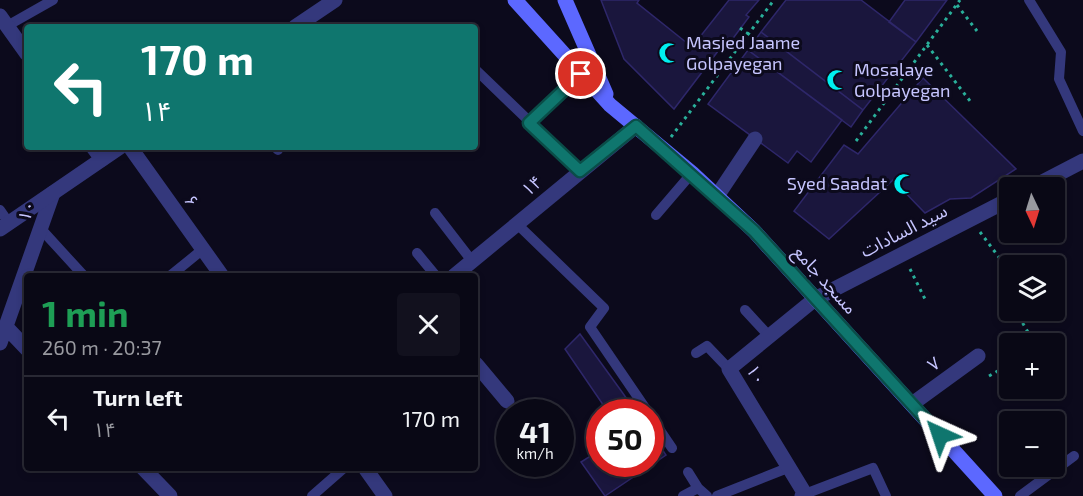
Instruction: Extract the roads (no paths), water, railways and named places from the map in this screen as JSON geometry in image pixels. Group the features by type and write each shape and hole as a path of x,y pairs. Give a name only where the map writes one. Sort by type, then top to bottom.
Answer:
{"main road":[{"name":"مسجد جامع","path":"515,0 610,105 692,173 754,231 995,496"},
{"path":"565,0 610,105"}],"street":[{"path":"302,24 335,0"},
{"path":"4,21 24,50"},
{"name":"۱۴","path":"458,273 636,126"},
{"path":"717,196 755,139"},
{"name":"۶","path":"132,150 220,273"},
{"path":"5,226 53,193 97,153"},
{"path":"1052,177 1083,161"},
{"name":"۱۰","path":"26,273 53,193"},
{"name":"سید السادات","path":"815,298 999,204"},
{"name":"۱۰","path":"0,343 24,278"},
{"name":"۱۰","path":"803,495 790,467 729,369 815,298"},
{"path":"7,328 24,346"},
{"name":"۷","path":"912,404 978,356"},
{"path":"478,366 505,399"},
{"path":"146,471 170,496"},
{"path":"366,471 385,496"}],"lane":[{"path":"4,21 53,0"},
{"path":"1029,0 1061,52 1059,80 1083,131"},
{"path":"478,72 580,171"},
{"path":"529,123 581,74"},
{"path":"656,215 692,173"},
{"path":"0,210 5,226"},
{"path":"435,213 472,261"},
{"path":"517,224 604,308 590,327 639,399"},
{"path":"41,229 81,273"},
{"path":"174,273 202,250"},
{"path":"417,253 433,273"},
{"path":"745,310 768,335"},
{"path":"696,353 707,346 729,369"},
{"path":"664,436 672,448"},
{"path":"1020,496 1074,456"},
{"path":"717,496 790,467"},
{"path":"803,495 873,468 886,496"},
{"path":"312,496 341,471"},
{"path":"683,496 702,492 688,472"}],"place":[{"name":"Masjed Jaame Golpayegan","path":"669,53"},
{"name":"Mosalaye Golpayegan","path":"837,80"},
{"name":"Syed Saadat","path":"904,184"}]}
